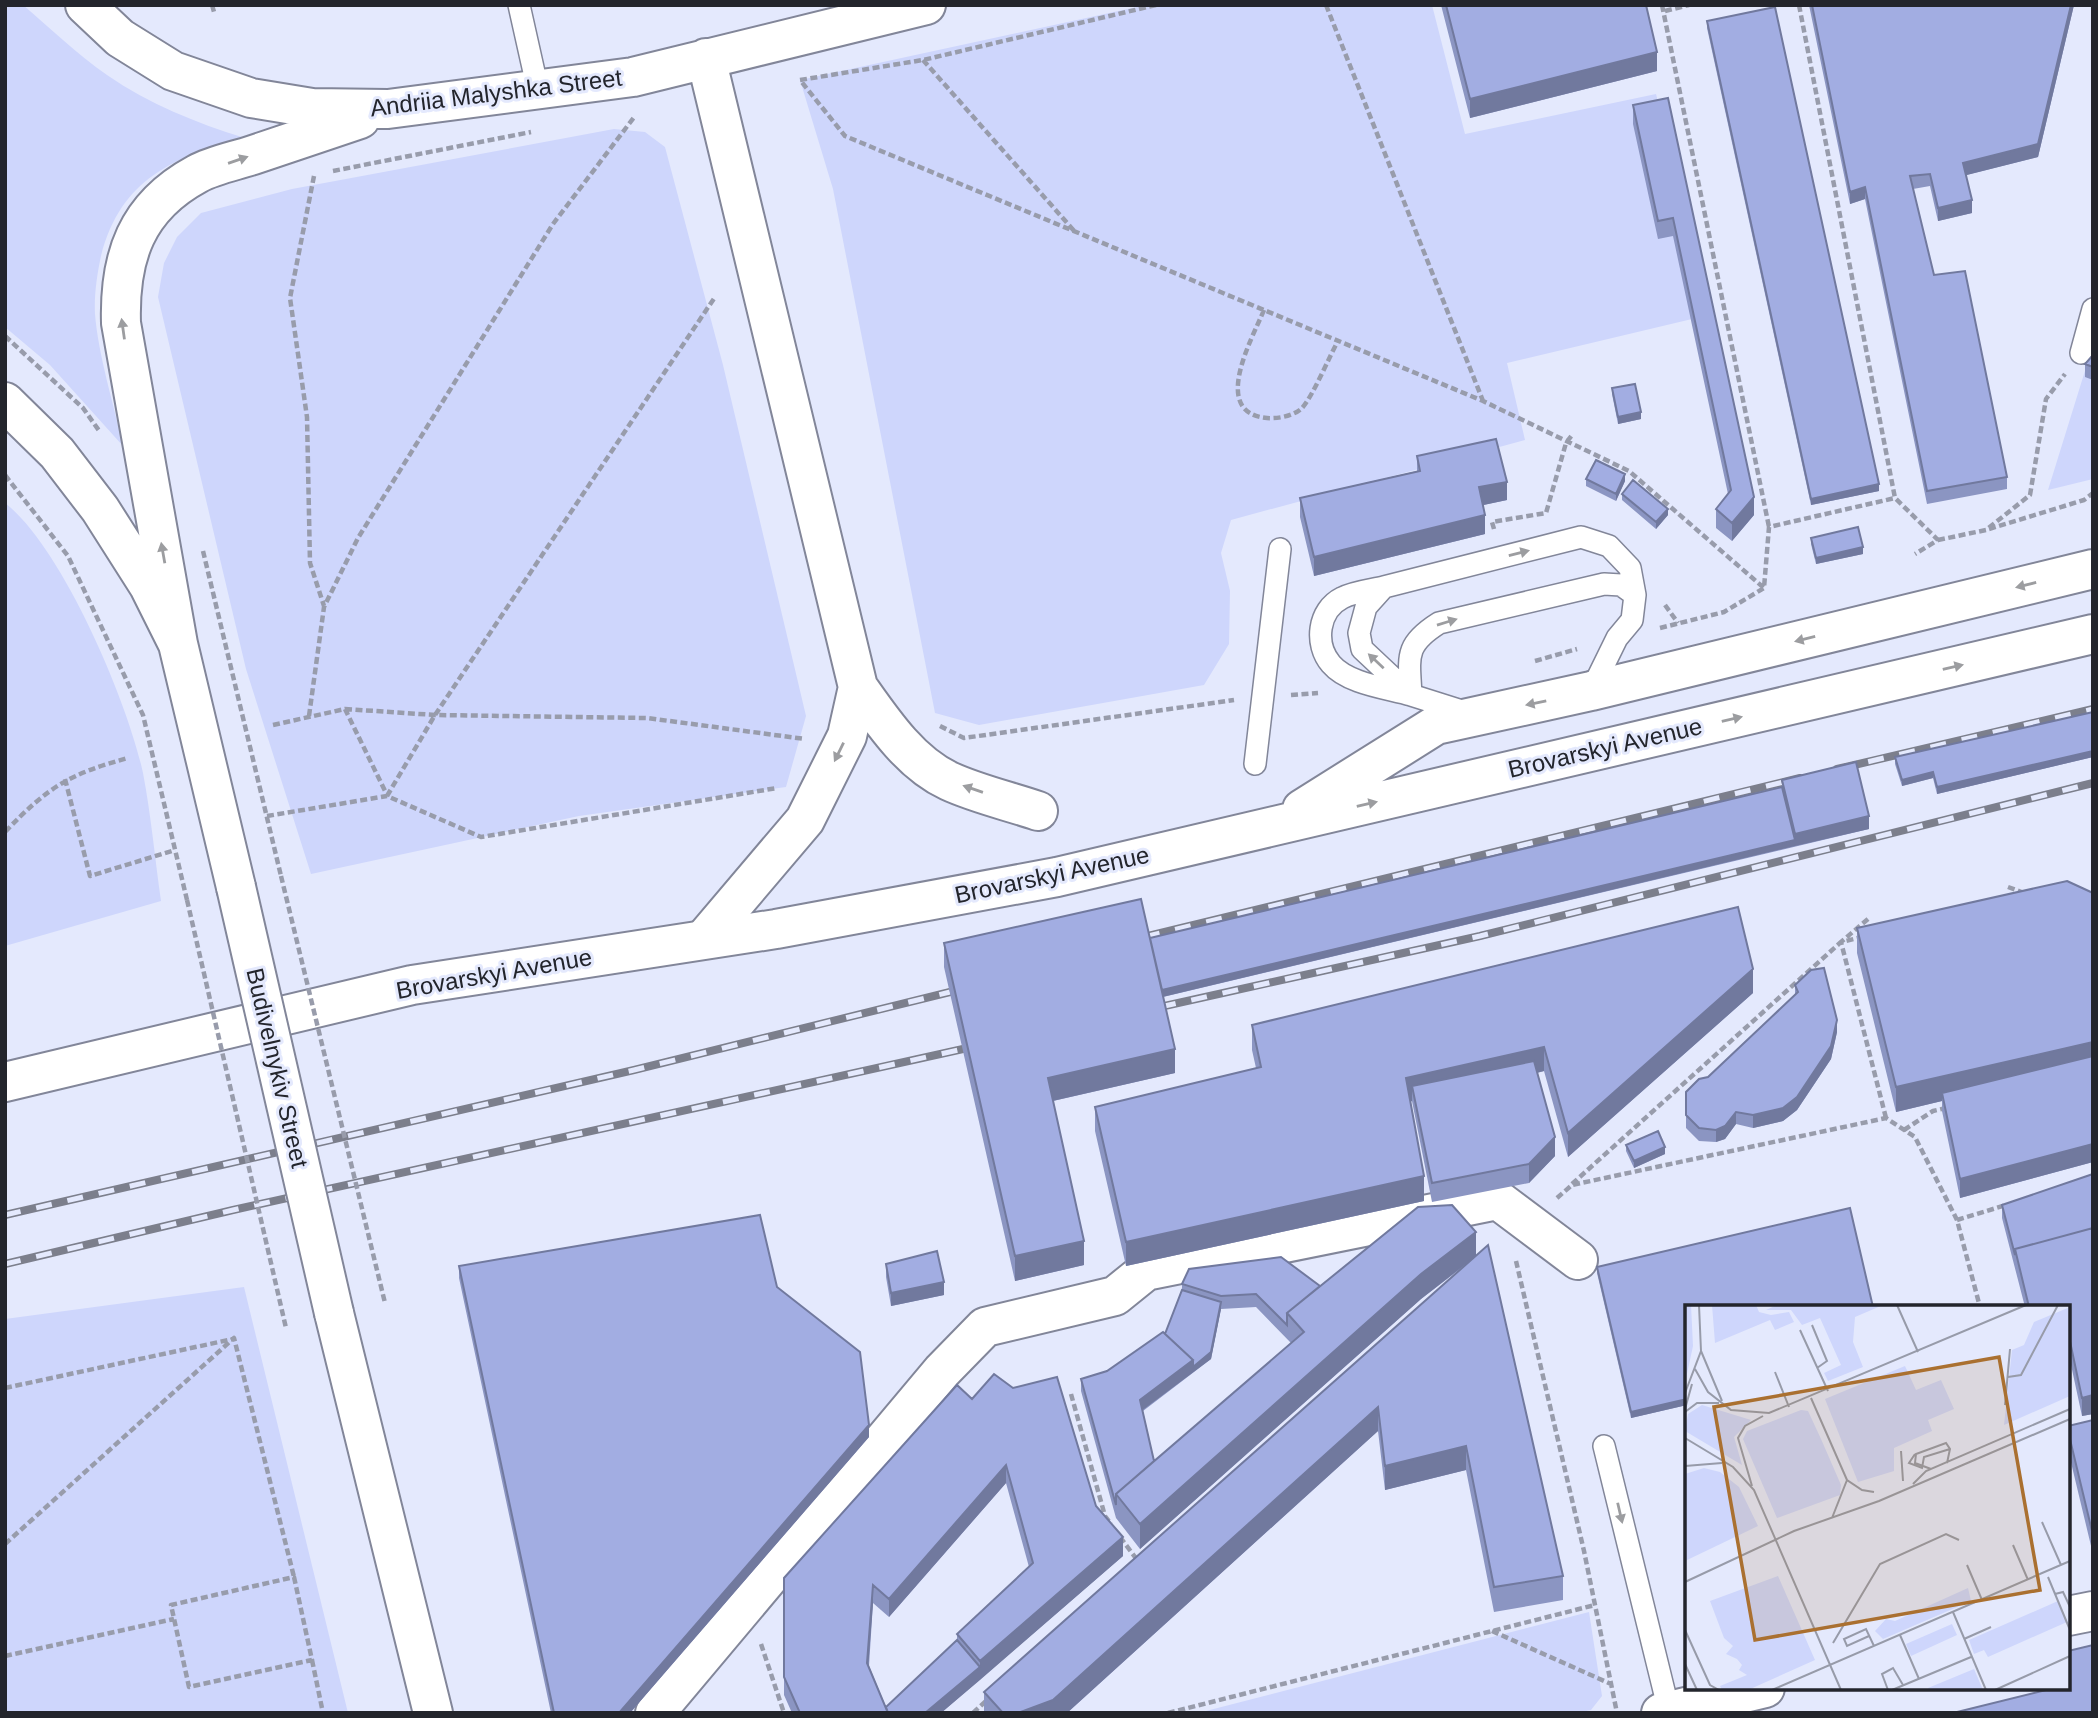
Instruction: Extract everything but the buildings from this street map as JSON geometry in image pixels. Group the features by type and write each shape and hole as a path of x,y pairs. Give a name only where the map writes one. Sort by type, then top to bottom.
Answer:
{"main road":[{"name":"Andriia Malyshka Street","path":"85,5 120,38 173,71 251,98 312,108 388,109 633,77 706,58 828,17 926,5"},
{"path":"706,58 858,687 895,735 920,761 948,780 1038,811"},
{"path":"178,644 121,323 120,284 130,250 144,220 167,194 198,173 388,109"},
{"name":"Budivelnykiv Street","path":"5,402 57,453 100,509 142,575 178,644 334,1313 433,1713"},
{"name":"Budivelnykiv Street","path":"5,421 57,453"},
{"path":"1277,825 1436,725 1591,691 2093,569"},
{"name":"Brovarskyi Avenue","path":"5,1082 412,985 705,939 1057,877 2093,634"},
{"path":"705,939 805,820 847,736 858,687"},
{"path":"655,1713 942,1371 985,1327 1115,1296 1146,1271 1498,1200 1578,1260"},
{"path":"2070,1616 2093,1611"},
{"path":"1665,1712 1757,1690"}],"lane":[{"path":"519,5 538,90"},
{"path":"2081,354 2093,309"},
{"path":"1476,716 1356,680 1331,664 1320,641 1323,615 1341,598 1581,537 1609,545 1630,568 1635,596 1632,620 1617,638 1591,691"},
{"path":"1255,764 1280,549"},
{"path":"1412,695 1409,655 1418,637 1439,623 1604,584 1621,585 1635,596"},
{"path":"1384,587 1366,607 1359,633 1362,649 1412,695"},
{"path":"1604,1446 1665,1712"}],"path":[{"path":"212,5 214,12"},
{"path":"1156,5 923,60 800,80 845,136 1483,401 1629,471 1764,588 1769,527 1663,8 1689,5"},
{"path":"1326,5 1483,401"},
{"path":"1799,5 1895,498 1938,540"},
{"path":"923,60 1076,234"},
{"path":"309,716 324,607 358,538 553,224 640,110 626,113"},
{"path":"302,178 545,129"},
{"path":"314,175 290,298 307,417 310,563 324,607"},
{"path":"387,796 435,715 715,297"},
{"path":"1264,310 1236,377 1240,402 1255,417 1278,419 1301,408 1338,341"},
{"path":"5,336 83,408 104,438"},
{"path":"1986,530 2030,495 2046,399 2081,354"},
{"path":"1499,558 1492,522 1546,513 1566,443 1572,435"},
{"path":"5,475 68,556 112,646 147,728 286,1328"},
{"path":"1915,554 1938,540 1986,530 2093,496"},
{"path":"1769,527 1895,498"},
{"path":"200,538 385,1303"},
{"path":"345,709 387,796"},
{"path":"273,725 345,709 435,715 647,719 809,740"},
{"path":"5,832 30,806 65,779 128,758"},
{"path":"65,779 90,876 175,850"},
{"path":"267,816 387,796 481,838 781,787"},
{"path":"2008,887 2031,895"},
{"path":"1617,1713 1595,1605 1510,1240 1868,919"},
{"path":"1841,942 1868,936"},
{"path":"1841,942 1886,1118 1915,1137 1957,1220 1979,1305"},
{"path":"1904,1130 1933,1111 1960,1105"},
{"path":"1572,1185 1886,1118"},
{"path":"1957,1220 2019,1201"},
{"path":"5,1388 234,1338"},
{"path":"5,1544 234,1338"},
{"path":"234,1338 294,1577 323,1713"},
{"path":"1071,1395 1105,1516 1138,1562"},
{"path":"1128,1571 1149,1553"},
{"path":"294,1577 171,1605 174,1619 189,1687 312,1660"},
{"path":"747,1603 784,1713"},
{"path":"1168,1713 1595,1605"},
{"path":"5,1656 174,1619"},
{"path":"1491,1631 1611,1684"},
{"path":"973,1713 997,1691"}],"shaded area":[{"path":"5,5 23,5 74,50 139,95 191,119 245,138 195,153 154,175 137,189 122,207 110,229 98,270 95,314 103,363 123,446 50,365 5,327"},
{"path":"1146,5 1432,5 1465,134 1656,94 1713,314 1507,363 1525,440 1231,520 1221,553 1230,591 1229,644 1204,685 979,725 935,713 833,189 800,80"},
{"path":"614,129 645,132 665,147 723,365 806,716 786,787 579,816 311,874 246,669 158,297 164,263 177,237 201,213 292,189"},
{"path":"2093,345 2093,479 2048,490"},
{"path":"5,503 27,524 70,589 108,668 143,773 161,901 5,946"},
{"path":"244,1287 348,1713 5,1713 5,1319"},
{"path":"1589,1612 1602,1696 1591,1710 1577,1713 1198,1713"}],"railway":[{"path":"1837,769 2093,709"},
{"path":"1144,937 1800,778"},
{"path":"1160,1007 1480,936 2093,783"},
{"path":"5,1215 634,1070 950,992"},
{"path":"5,1264 233,1210 963,1049"}]}
